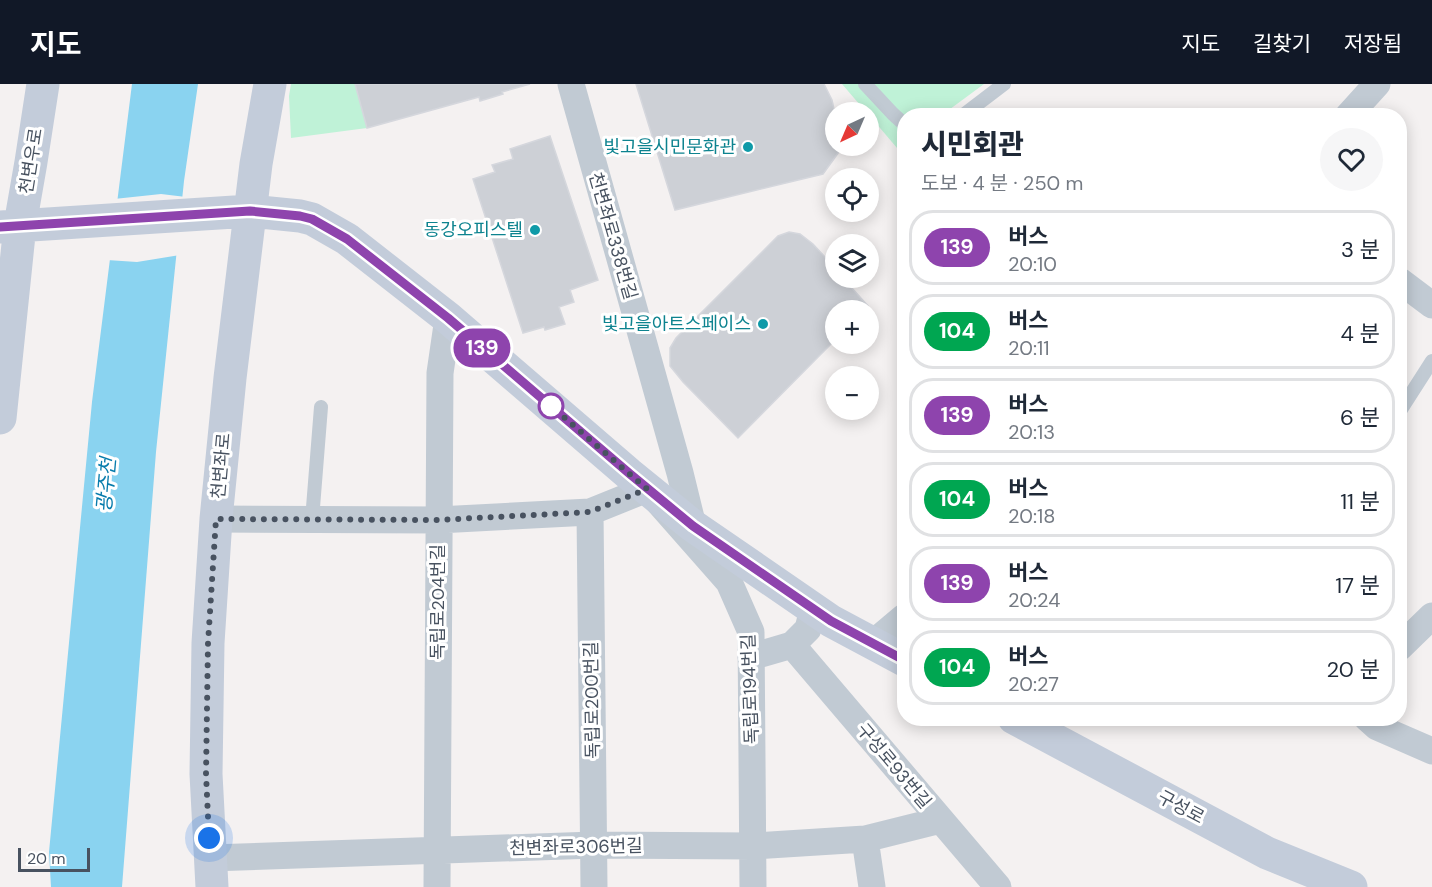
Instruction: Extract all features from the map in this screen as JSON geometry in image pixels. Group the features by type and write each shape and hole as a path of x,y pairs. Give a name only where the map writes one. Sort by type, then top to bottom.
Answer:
{"street":[{"name":"천변우로","path":"0,418 10,226 31,162 43,84"},
{"name":"천변좌로","path":"211,873 206,774 208,643 216,519 250,211 270,84"},
{"name":"천변좌로338번길","path":"571,84 693,526"},
{"path":"1355,108 1377,84"},
{"path":"10,226 250,211 312,219 347,239 448,318 693,526 831,621 897,656"},
{"path":"1407,286 1432,305"},
{"name":"독립로204번길","path":"437,887 440,373 448,318"},
{"path":"216,519 438,520 590,512 647,489"},
{"name":"독립로194번길","path":"647,489 729,582 751,632 753,887"},
{"name":"독립로200번길","path":"590,512 594,887"},
{"path":"751,657 792,645 808,629 813,609"},
{"path":"1407,640 1432,616"},
{"path":"873,643 897,623"},
{"name":"구성로93번길","path":"792,645 998,887"},
{"name":"구성로","path":"1029,726 1267,854 1351,887"},
{"path":"1376,726 1432,751"},
{"name":"천변좌로306번길","path":"211,873 437,850 594,845 753,846 865,839 941,820"},
{"path":"865,839 872,887"}],"lane":[{"path":"865,84 897,118"},
{"path":"972,108 1004,84"},
{"path":"1407,400 1432,361"},
{"path":"312,520 321,407"}],"green space":[{"path":"291,84 355,84 367,128 291,138 289,96"},
{"path":"842,84 984,84 951,108 897,108 897,148 879,127 879,102 857,102"}],"water":[{"name":"광주천","path":"132,84 198,84 184,181 156,452 122,887 51,887 49,852 92,402"}],"pier":[{"path":"161,194 186,197 180,255 137,262 107,260 114,199"}],"building":[{"path":"355,84 530,84 480,101 479,97 367,128"},
{"name":"빛고을시민문화관","path":"636,84 824,84 832,102 825,102 825,156 836,156 825,168 823,174 675,210"},
{"name":"동강오피스텔","path":"550,136 598,280 570,290 574,302 559,307 565,324 523,333 473,179 495,172 492,165 513,159 510,149"},
{"name":"빛고을아트스페이스","path":"789,232 800,234 825,257 825,288 852,288 863,300 825,300 825,350 738,438 670,366 670,348 676,338 778,236"}],"bus line":[{"name":"139","path":"0,227 250,211 312,219 347,239 448,318 693,526 831,621 897,656"}],"place":[{"name":"빛고을시민문화관","path":"748,147"},
{"name":"동강오피스텔","path":"535,230"},
{"name":"빛고을아트스페이스","path":"763,324"}],"route":[{"path":"209,838 206,774 208,643 216,519 438,520 590,512 647,489 551,406"}]}
